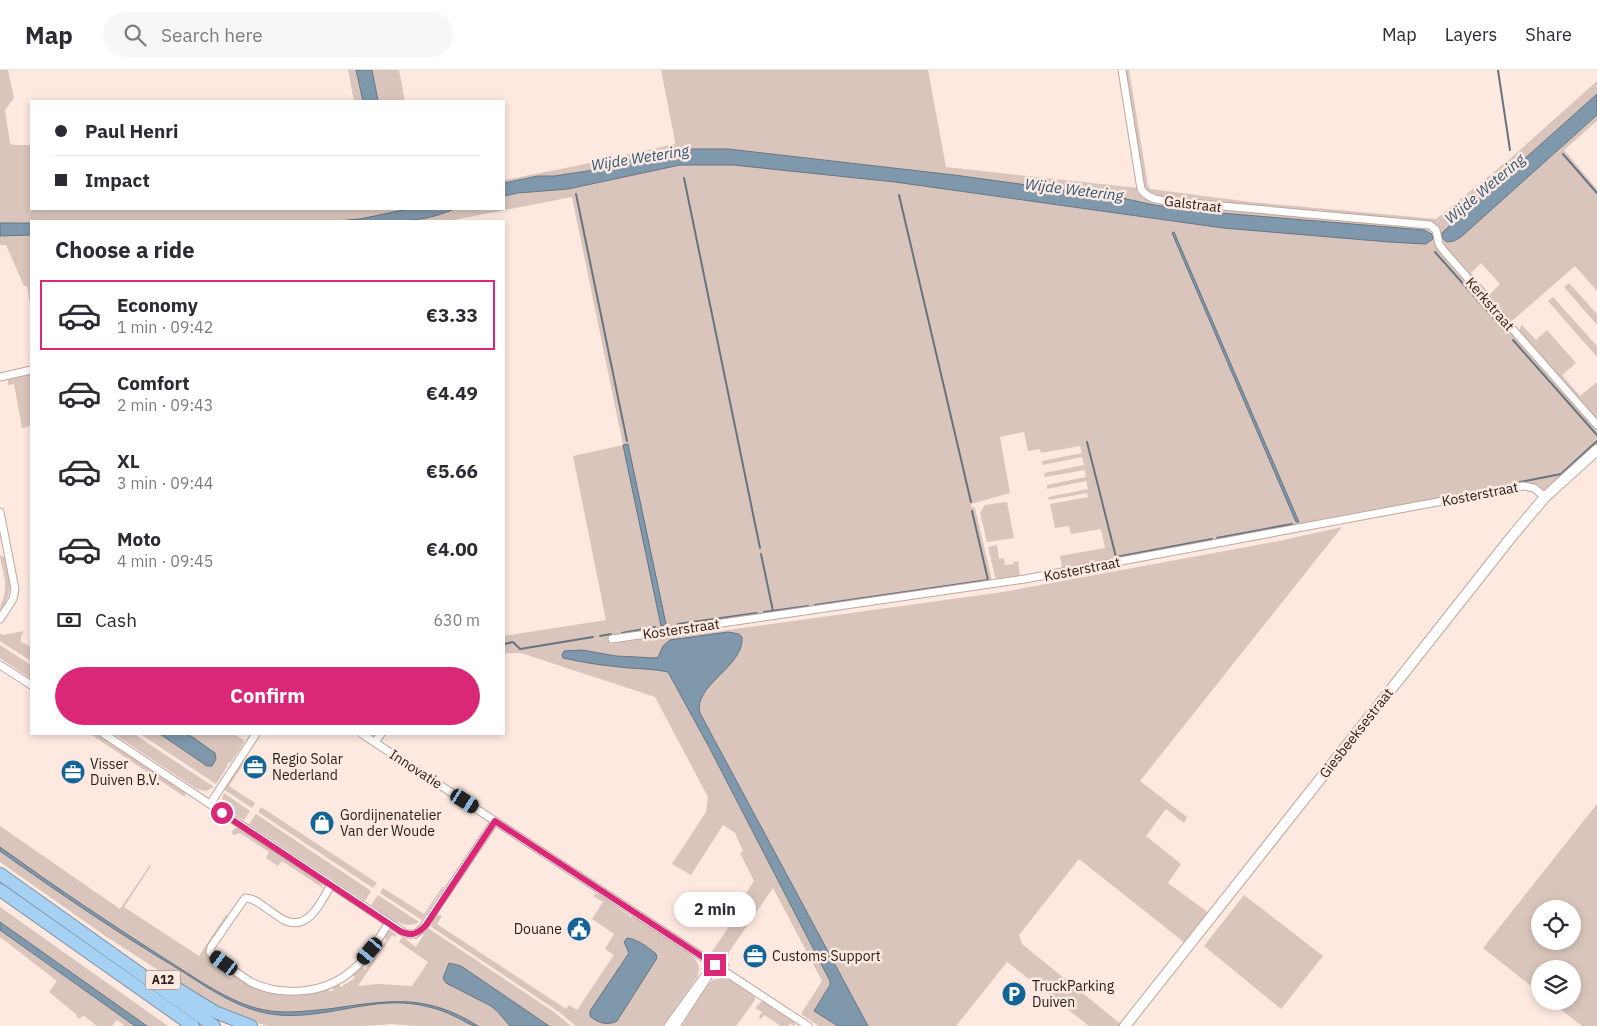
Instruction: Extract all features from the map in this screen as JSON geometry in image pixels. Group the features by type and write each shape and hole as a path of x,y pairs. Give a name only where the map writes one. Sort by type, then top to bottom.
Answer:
{"highway":[{"name":"A12","path":"0,874 214,1026"},
{"name":"A12","path":"0,890 193,1026"},
{"name":"A12","path":"77,929 132,960 208,1008 251,1026"},
{"name":"A12","path":"107,965 182,1026"}],"street":[{"name":"Galstraat","path":"1122,70 1141,189 1148,196 1178,202 1242,210 1369,220"},
{"name":"Kerkstraat","path":"1369,220 1424,224 1435,228 1439,244 1450,258 1597,425"},
{"path":"0,377 30,370"},
{"name":"Giesbeeksestraat","path":"1125,1026 1512,535 1545,497 1597,450"},
{"name":"Kosterstraat","path":"612,639 1033,578 1522,486 1534,488 1545,497"},
{"path":"0,512 15,589 13,599 0,619"},
{"path":"0,665 30,685"},
{"path":"106,735 388,924 406,934 415,934 422,929 495,821"},
{"path":"210,804 255,735"},
{"name":"Innovatie","path":"364,735 808,1026"},
{"path":"375,742 380,735"},
{"path":"332,885 313,914 301,921 295,922 284,920 253,899 245,898 211,946 210,952 240,975 263,986 287,991 314,989 330,984 349,973 370,951 388,924"},
{"path":"668,1026 702,979 715,965"},
{"path":"676,1026 706,982 715,965"}],"shaded area":[{"path":"0,70 8,70 14,98 5,110 10,143 13,145 30,145 30,210 403,210 348,220 30,220 30,223 0,223"},
{"path":"348,70 356,70 363,100 354,100"},
{"path":"372,70 399,70 405,100 378,100"},
{"path":"661,70 928,70 946,167 1138,188 1141,194 1152,201 1186,207 1421,226 1430,229 1434,233 1424,230 1197,211 1122,198 953,175 728,149 685,149 616,163 594,170 554,176 538,176 505,183 505,180 675,144"},
{"path":"1125,70 1129,70 1150,189 1251,202 1436,219 1511,158 1597,81 1597,94 1442,233 1439,233 1438,226 1430,222 1219,205 1155,196 1147,191 1142,179"},
{"path":"1597,115 1597,121 1564,150 1597,189 1597,291 1575,266 1513,320 1508,321 1445,248 1440,239 1461,237","holes":["1481,263 1500,284 1490,294 1471,273"]},
{"path":"717,164 761,167 895,182 1223,228 1389,242 1428,243 1435,239 1440,249 1461,275 1597,429 1597,446 1545,491 1533,484 1526,483 1065,571 1062,568 1060,556 1105,548 1101,529 1071,534 1069,526 1055,528 1050,504 1088,497 1087,493 1049,500 1048,497 1088,489 1086,481 1047,489 1047,485 1086,477 1085,470 1045,477 1044,473 1084,465 1082,457 1043,465 1042,461 1082,453 1080,446 1041,453 1040,449 1028,451 1024,432 1000,437 1010,493 971,504 975,508 992,580 991,584 608,638 610,644 661,636 676,637 1003,592 1279,541 1342,527 1140,781 1187,817 1184,823 1166,809 1146,836 1181,864 1168,883 1209,913 1185,943 1079,859 1019,935 1022,944 1121,1026 1089,1026 1007,962 956,1026 868,1026 700,713 698,706 702,696 658,654 657,659 668,672 709,747 830,981 830,985 814,1011 838,1026 819,1026 801,1014 822,981 773,888 729,952 727,960 731,968 710,955 728,928 703,911 705,908 727,922 754,881 740,853 743,851 735,833 723,825 691,875 672,864 706,812 708,797 655,697 521,653 505,653 505,636 606,620 573,456 623,445 572,197 505,210 505,196 534,191 568,189 680,165"},
{"path":"452,210 505,210 453,220 416,220 444,214"},
{"path":"0,234 30,234 30,302 27,286 24,286 6,245 0,245"},
{"path":"1569,283 1597,314 1597,325 1564,287"},
{"path":"1553,297 1597,346 1597,357 1548,301"},
{"path":"1522,325 1536,340 1547,330 1576,363 1562,375 1580,396 1597,382 1597,421 1520,335"},
{"path":"30,374 30,426 22,428 14,384 8,385 8,379"},
{"path":"1007,502 1014,538 987,542 980,513 985,505"},
{"path":"997,545 999,559 1004,558 1005,565 1014,564 1013,562 1018,561 1019,578 1001,581 995,577 988,547"},
{"path":"0,555 5,558 10,586 8,597 0,612 5,584"},
{"path":"23,631 21,642 30,646 30,660 0,641 0,633 3,635"},
{"path":"0,645 30,664 30,678 0,658"},
{"path":"92,735 99,735 185,792 185,797"},
{"path":"116,735 136,735 214,787 206,791 197,789"},
{"path":"142,735 235,735 244,740 244,743 231,762 229,762 216,784"},
{"path":"244,757 248,757 229,786 255,803 252,808 223,789"},
{"path":"224,793 250,811 244,820 225,806 223,802"},
{"path":"1597,804 1597,1026 1582,1026 1562,1010 1581,1010 1581,960 1531,960 1531,986 1483,948"},
{"path":"261,807 377,883 373,888 258,812"},
{"path":"256,814 371,891 365,901 249,824"},
{"path":"0,826 120,909 150,865 124,907 199,956 226,915 228,917 209,945 213,959 210,963 220,970 223,966 221,971 231,978 234,974 261,989 328,988 329,991 333,991 332,986 338,983 341,987 355,978 352,974 361,966 365,970 387,940 383,937 390,930 396,935 395,937 392,935 358,986 378,984 412,986 428,962 399,942 404,938 416,947 428,928 554,1012 571,1026 418,1026 391,1024 365,1026 269,1026 245,1019 206,1001 107,937 0,862"},
{"path":"235,828 238,828 321,883 323,888 282,861 278,866 266,858 269,852 240,833 233,835 232,832"},
{"path":"443,886 422,920 380,893 383,888 424,914"},
{"path":"595,894 601,895 631,917 668,938 687,951 697,962 699,970 697,977 663,1026 576,1026 559,1012 430,926 435,916 442,916 437,924 566,1009 569,1005 577,1010 614,955 605,949 614,934 592,919 603,902 593,896"},
{"path":"378,895 419,922 407,925 394,921 371,905"},
{"path":"1244,895 1323,956 1281,1009 1204,946"},
{"path":"0,907 168,1026 147,1026 0,922"},
{"path":"0,930 135,1026 125,1026 117,1020 112,1026 97,1026 83,1015 80,1019 49,992 57,981 0,937"},
{"path":"722,978 731,980 755,996 755,1000 736,1026 682,1026 706,986 713,980"},
{"path":"762,1001 794,1021 795,1026 790,1024 788,1026 781,1026 764,1015 761,1019 759,1017 762,1012 755,1008"}],"water":[{"path":"356,70 372,70 378,100 363,100"},
{"path":"1597,94 1597,115 1461,237 1447,242 1442,238 1442,233 1445,230"},
{"name":"Wijde Wetering","path":"685,149 728,149 954,175 1122,198 1197,211 1424,230 1432,234 1433,239 1426,244 1223,228 895,182 733,165 680,165 568,189 505,196 505,183 538,176 554,176 594,170 642,157 657,156"},
{"path":"403,210 451,210 426,218 411,220 348,220"},
{"path":"0,223 30,223 30,235 0,236"},
{"path":"1174,232 1299,522 1296,522 1172,233"},
{"path":"628,444 666,624 661,626 623,445"},
{"path":"728,632 739,634 742,637 741,647 736,657 704,694 700,703 700,713 868,1026 838,1026 814,1011 830,985 830,981 668,672 588,663 563,658 562,655 564,651 582,650 616,656 655,658 658,657 663,646 670,640"},
{"path":"161,735 189,735 215,753 216,759 212,766 207,766"},
{"path":"0,847 148,948 204,983 251,1007 288,1012 387,1002 405,1002 440,1008 478,1026 448,1013 422,1005 403,1003 386,1003 304,1015 271,1014 247,1008 212,991 111,927 0,851"},
{"path":"0,922 147,1026 135,1026 0,930"},
{"path":"627,938 646,946 656,954 657,958 617,1021 603,1023 590,1016 590,1011 629,953 624,942"},
{"path":"449,963 461,966 549,1026 510,1026 491,1006 446,983 443,978"}],"waterway":[{"name":"Wijde Wetering","path":"1498,70 1510,150"},
{"path":"1563,154 1597,193"},
{"path":"684,178 760,548"},
{"path":"576,194 627,441"},
{"path":"899,195 971,502"},
{"path":"1435,252 1505,331"},
{"path":"1513,340 1597,435"},
{"path":"1520,482 1561,474 1597,441"},
{"path":"1087,442 1116,557 1212,539"},
{"path":"815,605 988,580 972,511"},
{"path":"1217,538 1292,524"},
{"path":"761,554 773,611"},
{"path":"764,612 808,606"},
{"path":"678,624 757,613"},
{"path":"622,633 655,627"},
{"path":"600,636 611,634"},
{"path":"505,644 513,642 520,649 593,637"}],"place":[{"name":"Regio Solar Nederland","path":"255,767"},
{"name":"Visser Duiven B.V.","path":"73,772"},
{"name":"Gordijnenatelier Van der Woude","path":"322,823"},
{"name":"Douane","path":"579,929"},
{"name":"Customs Support","path":"755,956"},
{"name":"TruckParking Duiven","path":"1014,994"}],"route":[{"path":"222,813 400,931 410,935 419,932 426,925 495,821 715,965"}]}
